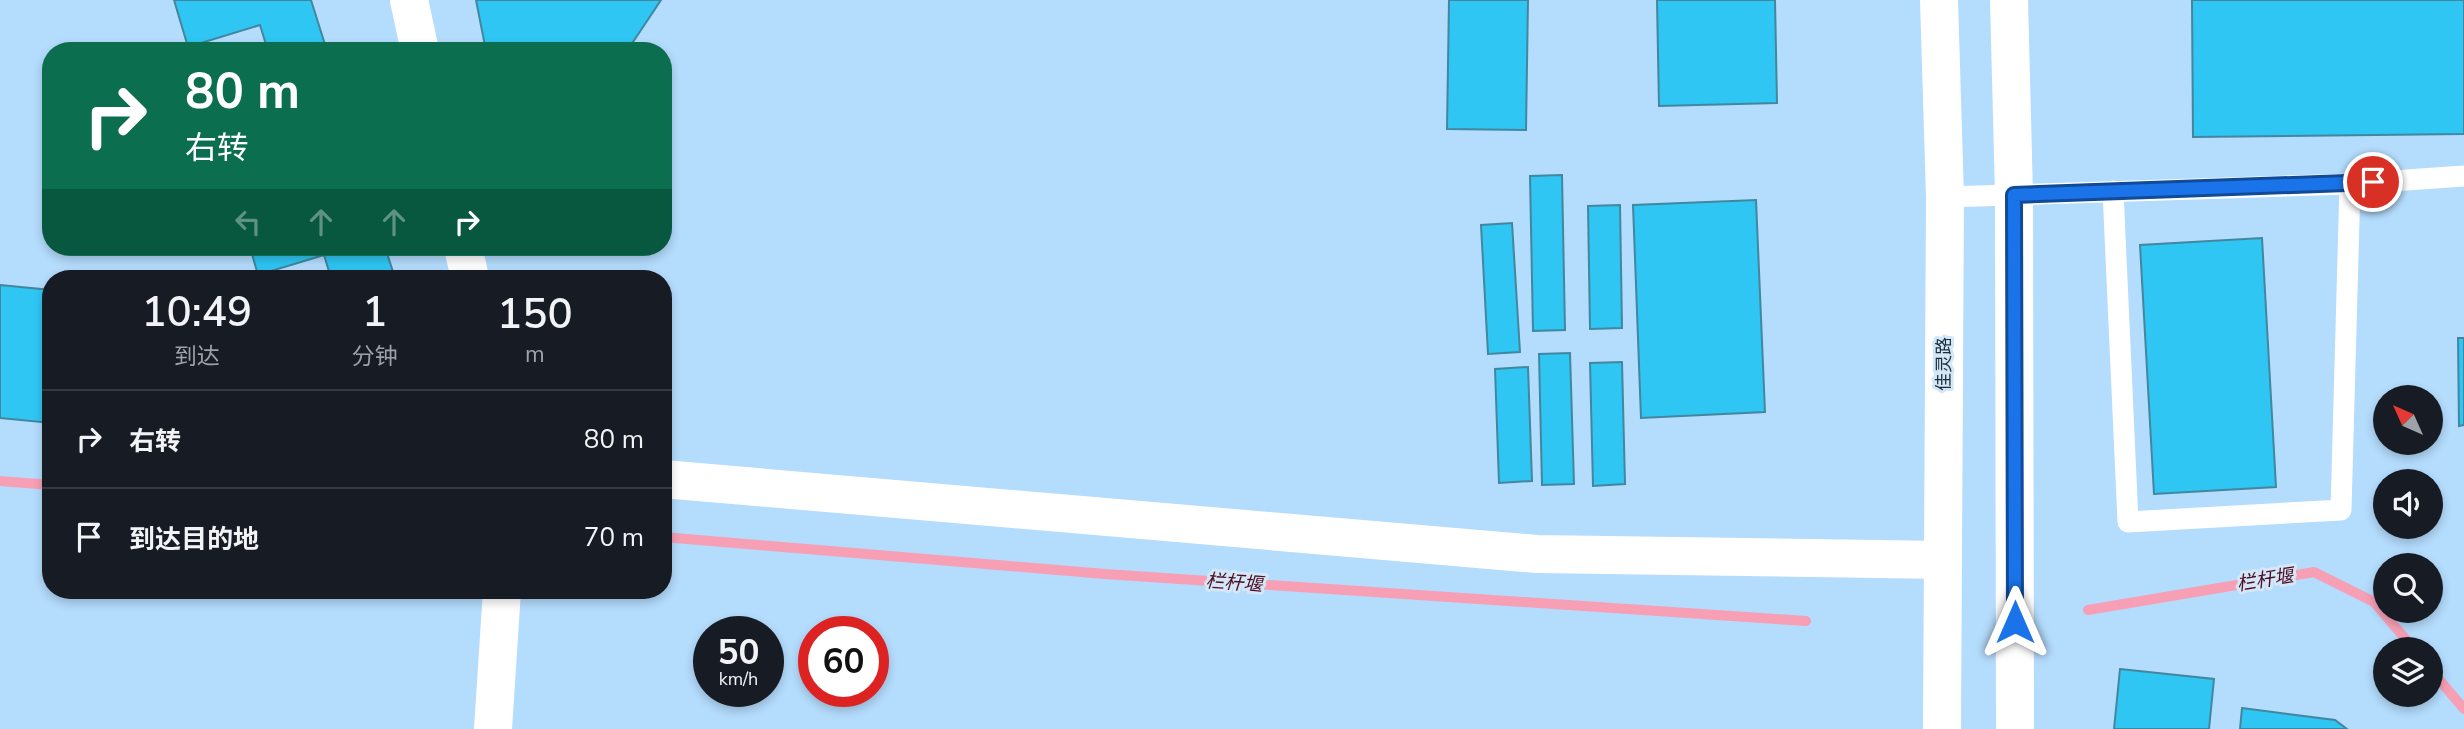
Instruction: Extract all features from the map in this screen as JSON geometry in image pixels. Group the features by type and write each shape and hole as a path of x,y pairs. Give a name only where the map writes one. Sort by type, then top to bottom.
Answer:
{"street":[{"path":"410,0 419,42"},
{"name":"佳灵路","path":"1939,0 1945,197 1942,729"},
{"path":"2008,0 2014,195 2015,729"},
{"path":"672,480 1537,554 1943,560"},
{"path":"493,729 501,599"}],"lane":[{"path":"1945,197 2350,184 2464,176"},
{"path":"2113,191 2127,522 2341,510 2350,184"}],"building":[{"path":"174,0 311,0 324,42 265,42 260,25 204,42 187,42"},
{"path":"476,0 661,0 633,42 484,42"},
{"path":"1449,0 1528,0 1526,130 1447,129"},
{"path":"1657,0 1775,0 1777,103 1659,106"},
{"path":"2192,0 2464,0 2464,134 2193,137"},
{"path":"1562,175 1565,330 1533,331 1530,176"},
{"path":"1756,200 1765,412 1641,418 1633,205"},
{"path":"1620,205 1622,328 1590,329 1588,206"},
{"path":"1512,223 1520,352 1488,354 1481,225"},
{"path":"2262,238 2276,487 2154,494 2140,245"},
{"path":"253,256 321,256 274,270 257,270"},
{"path":"324,256 388,256 392,270 329,270"},
{"path":"0,285 42,289 42,422 0,418"},
{"path":"2458,338 2464,338 2464,425 2459,426"},
{"path":"1570,353 1574,484 1542,485 1539,354"},
{"path":"1622,362 1625,484 1593,486 1590,363"},
{"path":"1528,367 1532,481 1499,483 1495,369"},
{"path":"2120,669 2214,679 2209,729 2114,729"},
{"path":"2242,708 2335,720 2347,729 2240,729"}],"waterway":[{"name":"栏杆堰","path":"0,481 42,484"},
{"name":"栏杆堰","path":"672,538 1105,574 1806,621"},
{"name":"栏杆堰","path":"2088,610 2314,572 2374,602 2404,637"},
{"name":"栏杆堰","path":"2443,684 2464,709"}],"route":[{"path":"2015,622 2014,195 2373,182"}]}
